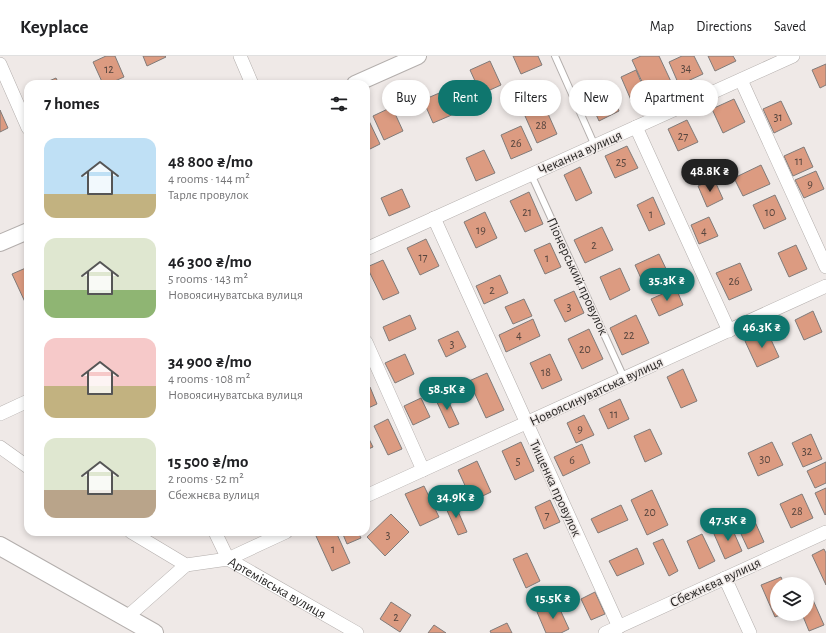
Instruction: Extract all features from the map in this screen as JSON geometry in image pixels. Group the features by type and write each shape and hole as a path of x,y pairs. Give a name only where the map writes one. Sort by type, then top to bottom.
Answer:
{"main road":[{"path":"0,546 154,633"}],"street":[{"path":"240,56 250,80"},
{"path":"364,80 418,56"},
{"name":"Чеканна вулиця","path":"370,247 793,56"},
{"path":"0,64 24,119"},
{"path":"741,80 826,267"},
{"path":"636,127 730,330"},
{"name":"Тищенка провулок","path":"434,218 619,627"},
{"path":"0,243 24,232"},
{"name":"Новоясинуватська вулиця","path":"370,494 826,286"},
{"path":"370,351 423,470"},
{"path":"0,414 24,403"},
{"path":"0,447 24,464"},
{"name":"Сбежнєва вулиця","path":"605,633 826,532"},
{"path":"127,618 186,564 139,536"},
{"path":"217,536 228,559 277,536"},
{"name":"Артемівська вулиця","path":"186,564 228,559 356,633"},
{"path":"725,578 750,633"}],"lane":[{"path":"555,56 595,146"},
{"name":"Пiонерський провулок","path":"531,174 624,378"}],"building":[{"path":"106,56 115,56 124,77 117,80 101,80 93,62"},
{"path":"143,56 165,56 166,57 147,66"},
{"path":"513,56 538,56 542,65 521,74"},
{"path":"641,56 659,56 670,80 641,80 632,60"},
{"path":"682,56 694,56 703,74 690,80 677,80 669,62"},
{"path":"708,56 733,56 736,61 715,71"},
{"path":"490,61 500,85 492,89 492,80 475,80 470,70"},
{"path":"826,64 826,85 820,88 812,70"},
{"path":"636,70 640,80 630,80 630,98 621,77"},
{"path":"438,94 438,116 449,116 433,123 430,116 430,97"},
{"path":"734,99 745,122 723,133 715,116 718,116 718,106"},
{"path":"781,101 792,124 774,133 763,109"},
{"path":"0,110 8,128 0,132"},
{"path":"382,112 382,116 396,116 403,131 384,140 373,116"},
{"path":"525,116 549,116 557,134 537,143"},
{"path":"597,116 609,116 599,121"},
{"path":"687,120 698,142 678,151 668,129"},
{"path":"370,123 380,144 370,149"},
{"path":"521,126 532,150 511,159 501,135"},
{"path":"627,146 638,168 615,178 605,156"},
{"path":"804,147 813,167 793,176 784,156"},
{"path":"484,150 495,173 476,181 466,158"},
{"path":"761,165 770,184 743,196 734,178"},
{"path":"580,167 592,193 576,201 564,175"},
{"path":"816,171 824,189 804,198 795,180"},
{"path":"714,179 723,199 707,207 698,186"},
{"path":"402,189 410,207 389,216 381,198"},
{"path":"529,192 543,224 525,232 510,201"},
{"path":"775,195 786,219 764,229 753,205"},
{"path":"653,197 665,224 649,231 637,205"},
{"path":"485,212 497,238 476,248 464,222"},
{"path":"709,217 718,236 699,244 691,225"},
{"path":"602,227 613,250 585,263 574,240"},
{"path":"426,239 439,266 420,275 407,248"},
{"path":"550,243 561,267 545,274 534,250"},
{"path":"796,245 807,269 789,277 778,253"},
{"path":"659,254 668,273 644,285 635,265"},
{"path":"383,260 399,293 383,300 370,273 370,266"},
{"path":"740,263 752,290 729,300 716,273"},
{"path":"620,268 630,290 610,300 600,277"},
{"path":"24,269 24,300 12,274"},
{"path":"500,275 508,293 484,304 476,286"},
{"path":"676,288 683,305 659,316 651,299"},
{"path":"574,291 584,313 565,322 554,300"},
{"path":"524,299 532,316 513,324 505,307"},
{"path":"813,311 822,332 804,340 795,320"},
{"path":"410,315 416,329 389,341 383,327"},
{"path":"636,315 649,343 622,355 610,328"},
{"path":"533,319 540,336 506,352 499,335"},
{"path":"589,329 603,359 582,369 568,339"},
{"path":"458,331 466,347 446,357 438,340"},
{"path":"767,331 779,357 757,367 745,341"},
{"path":"405,354 414,374 395,383 385,363"},
{"path":"550,354 562,380 542,389 530,363"},
{"path":"683,369 697,401 681,408 667,377"},
{"path":"487,373 504,410 486,418 469,381"},
{"path":"370,387 377,404 370,407"},
{"path":"445,394 459,424 449,428 435,398"},
{"path":"421,398 430,417 413,425 404,406"},
{"path":"620,399 629,419 608,429 599,409"},
{"path":"584,415 594,435 576,443 567,423"},
{"path":"388,419 402,449 388,455 374,426"},
{"path":"650,429 662,454 645,462 634,436"},
{"path":"811,434 822,459 803,467 792,443"},
{"path":"370,441 373,447 370,448"},
{"path":"521,442 534,471 515,480 502,451"},
{"path":"772,442 783,465 758,476 748,453"},
{"path":"582,444 590,463 563,476 554,457"},
{"path":"477,461 491,492 472,501 458,470"},
{"path":"826,462 826,483 815,488 807,471"},
{"path":"424,486 439,517 420,526 405,494"},
{"path":"826,488 826,514 825,515 815,493"},
{"path":"652,490 668,525 647,535 631,500"},
{"path":"802,494 813,518 791,528 780,504"},
{"path":"550,500 560,522 544,529 535,507"},
{"path":"454,502 467,532 458,535 445,506"},
{"path":"621,505 628,520 598,533 591,519"},
{"path":"751,513 764,542 748,549 735,521"},
{"path":"391,514 409,532 385,556 367,537 370,536 370,534"},
{"path":"731,526 742,551 725,559 714,534"},
{"path":"702,534 715,561 699,569 687,541"},
{"path":"316,536 338,536 350,563 332,571"},
{"path":"344,536 360,536 361,538 347,544"},
{"path":"663,539 678,571 669,576 653,543"},
{"path":"637,548 644,564 617,576 609,561"},
{"path":"824,549 826,553 826,585 812,555"},
{"path":"527,553 540,581 526,588 513,559"},
{"path":"770,581 770,606 761,585"},
{"path":"595,592 605,614 591,620 581,599"},
{"path":"391,602 411,615 400,632 380,619"},
{"path":"814,602 824,625 809,631 805,621 814,621"},
{"path":"557,603 569,629 561,633 546,633 537,612"},
{"path":"507,623 512,633 491,633 490,631"},
{"path":"434,625 446,633 428,633"}]}
